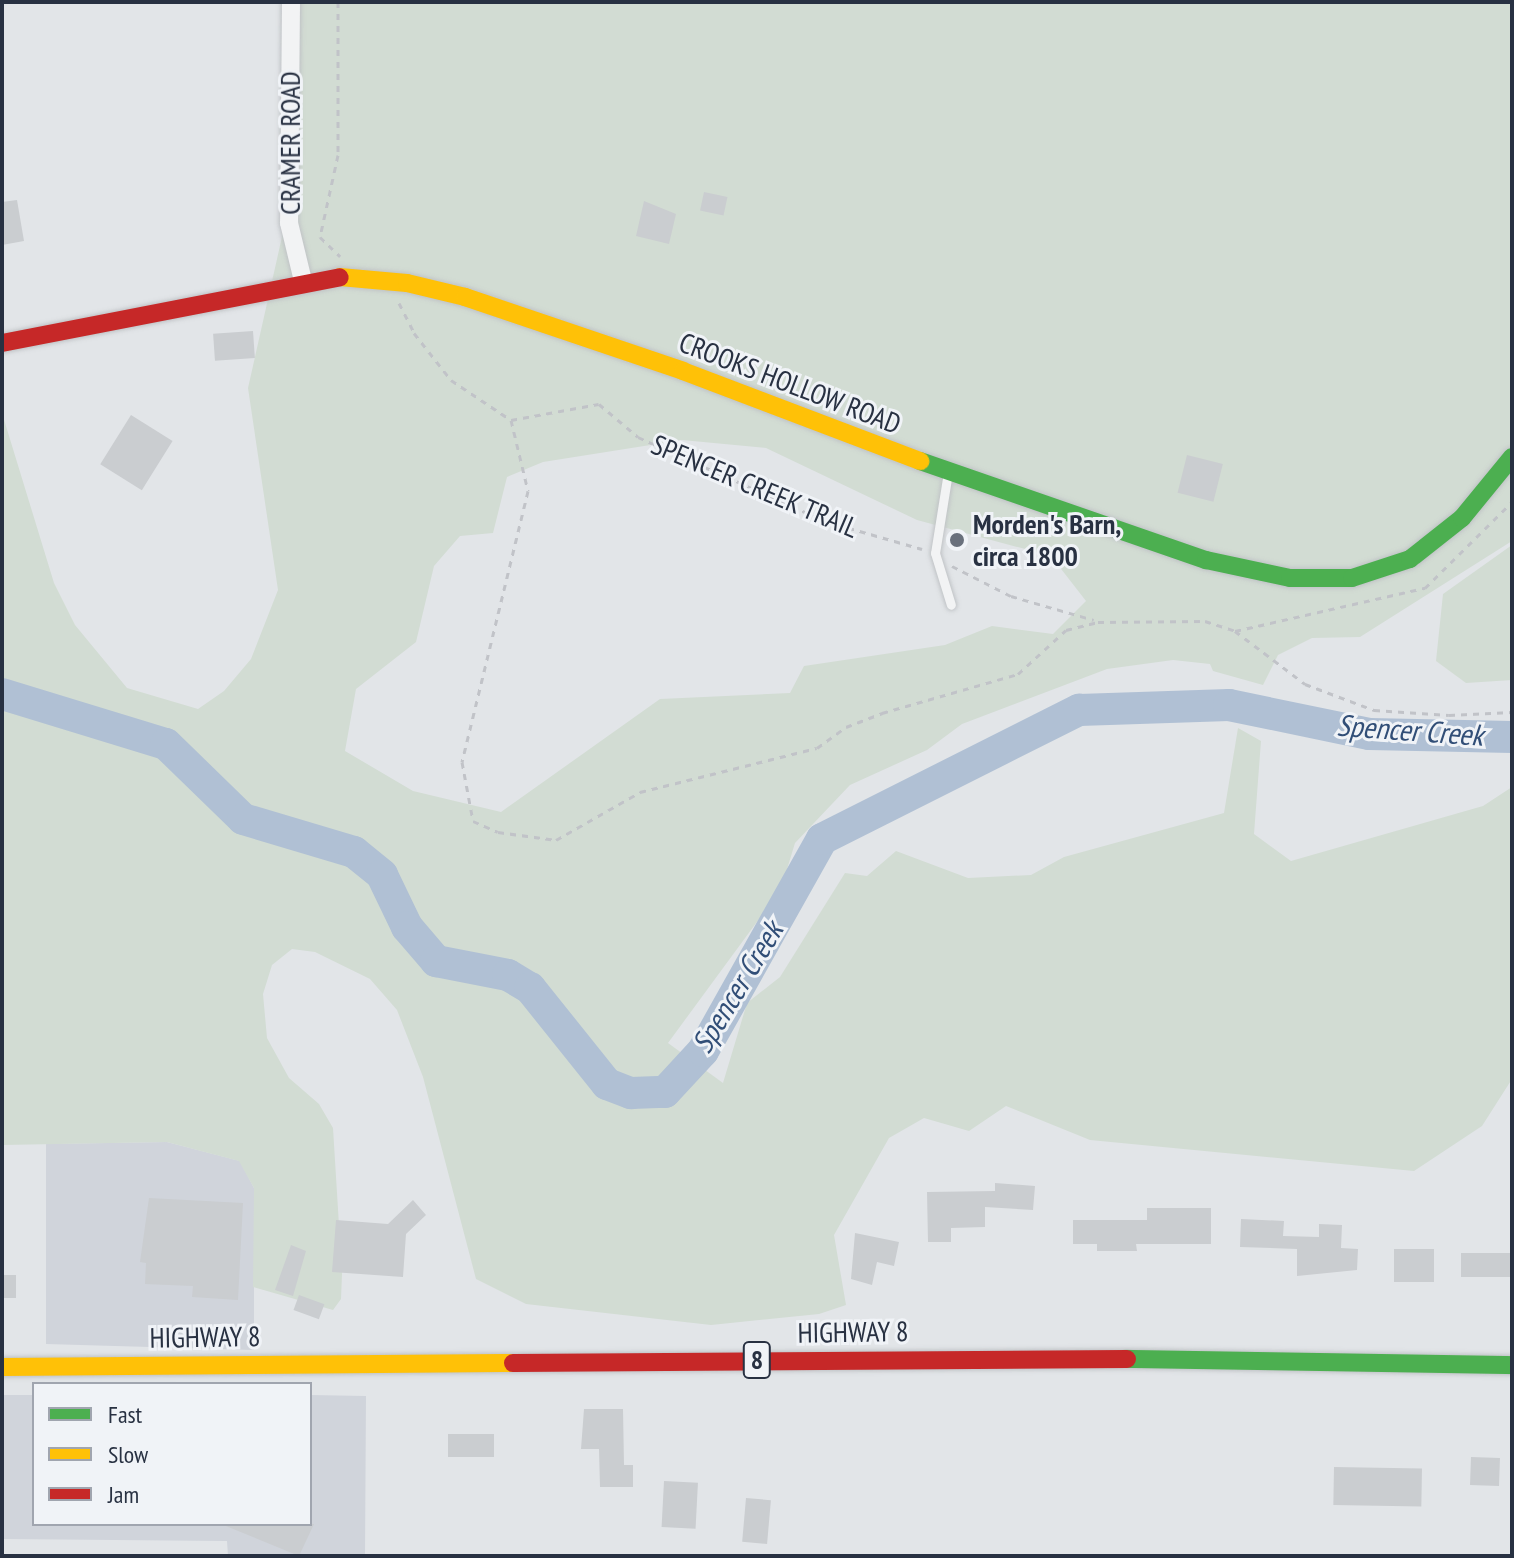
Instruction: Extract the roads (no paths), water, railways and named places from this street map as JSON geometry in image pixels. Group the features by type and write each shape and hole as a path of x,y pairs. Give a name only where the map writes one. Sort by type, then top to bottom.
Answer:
{"street":[{"name":"CRAMER ROAD","path":"291,2 289,223 303,281"},
{"name":"CROOKS HOLLOW ROAD","path":"2,343 303,281 347,276 391,280 465,297 683,371 948,472 1206,560 1276,576 1333,579 1386,570 1422,552 1462,518 1512,457"},
{"name":"HIGHWAY 8","path":"2,1367 1017,1358 1512,1365"}],"lane":[{"path":"948,472 935,553 951,605"}],"waterway":[{"name":"Spencer Creek","path":"2,694 166,744 243,819 354,852 382,875 407,927 436,961 508,975 530,988 607,1084 631,1093 665,1092 703,1051 822,839 1079,710 1229,705 1369,734 1512,737"}],"place":[{"name":"Morden's Barn, circa 1800","path":"957,540"}]}
